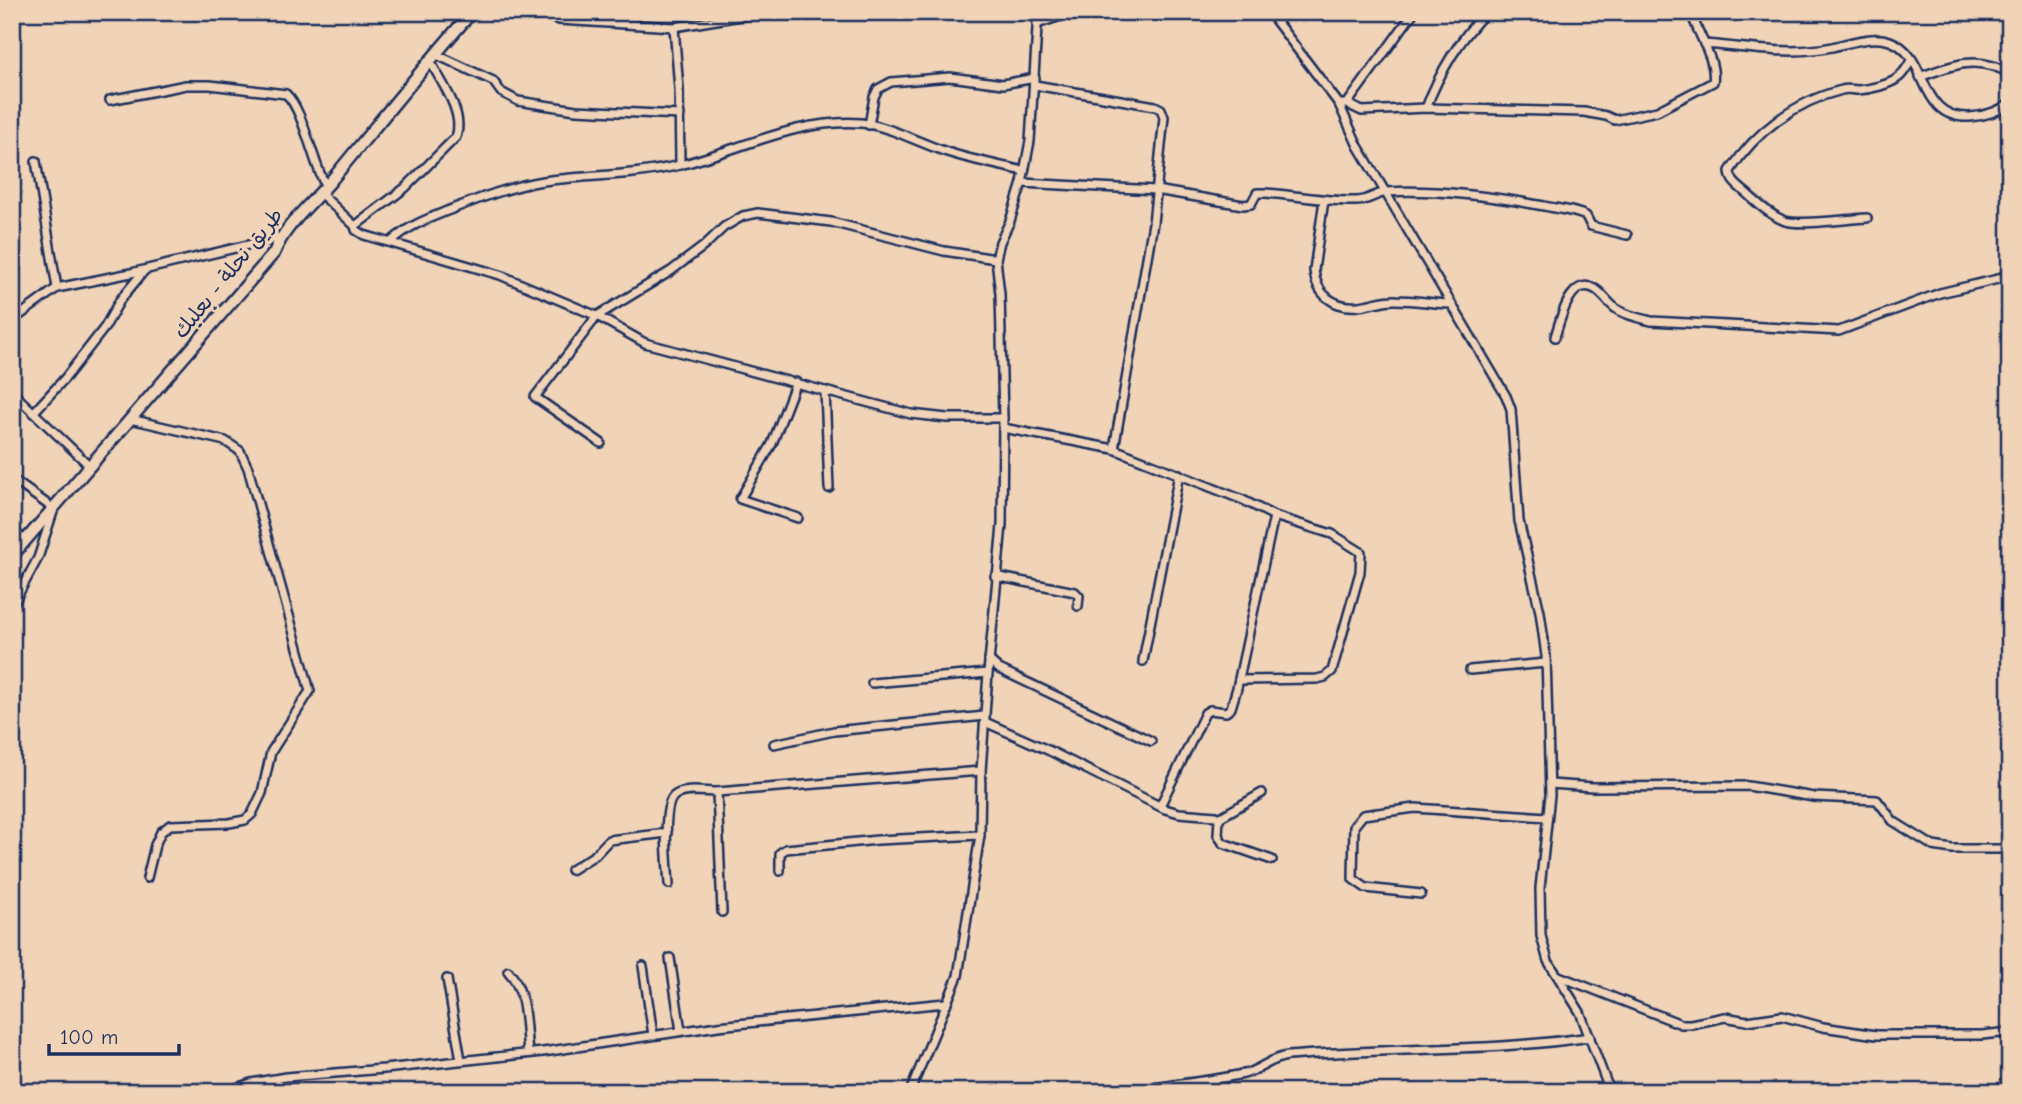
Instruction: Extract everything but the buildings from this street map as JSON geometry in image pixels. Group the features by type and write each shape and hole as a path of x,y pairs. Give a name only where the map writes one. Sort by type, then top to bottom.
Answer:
{"street":[{"name":"طريق نحلة - بعلبك","path":"12,556 274,253 281,237 472,12"},
{"path":"536,12 559,20 674,27 765,12"},
{"path":"910,1092 958,976 980,835 981,771 995,576 1002,525 1003,418 1000,294 996,259 1022,183 1030,141 1038,12"},
{"path":"1037,24 1072,12"},
{"path":"1269,12 1343,104 1358,146 1506,396 1511,409 1519,521 1541,612 1546,663 1549,784 1540,888 1541,936 1544,951 1574,1001 1590,1037 1609,1092"},
{"path":"1343,104 1414,12"},
{"path":"1426,108 1437,78 1451,54 1486,12"},
{"path":"1343,104 1362,111 1426,108 1584,112 1615,120 1657,111 1713,82 1711,58 1691,12"},
{"path":"674,27 680,115 680,165"},
{"path":"1704,44 1810,52 1878,38 1899,45 1912,60 1934,103 1940,110 1952,116 1985,115 2010,103"},
{"path":"432,57 493,81 501,92 518,101 576,110 680,115"},
{"path":"355,226 405,188 456,137 458,119 432,57"},
{"path":"1867,218 1799,222 1783,220 1735,183 1731,179 1730,171 1779,117 1813,100 1844,89 1860,90 1887,83 1900,77 1912,60"},
{"path":"1920,77 1948,66 1971,62 1998,66 2010,74"},
{"path":"869,125 878,89 891,82 950,77 1003,84 1035,81 1161,109 1164,123 1156,190 1114,449"},
{"path":"110,100 186,85 210,85 286,94 296,107 323,190 356,230 364,235 392,241 500,275 597,316 645,343 929,417 1003,418"},
{"path":"392,241 411,226 513,188 540,182 613,176 680,165 791,131 821,125 869,125 948,152 1024,171"},
{"path":"36,161 57,288"},
{"path":"1022,183 1156,190 1243,205 1251,204 1257,193 1358,201 1384,192 1426,193 1526,203 1584,215 1591,226 1627,235"},
{"path":"1324,200 1314,270 1315,280 1322,294 1353,306 1394,300 1450,304"},
{"path":"601,443 535,397 597,316 671,271 733,220 758,213 831,222 944,251 996,259"},
{"path":"12,321 57,288 281,237"},
{"path":"34,412 62,383 105,327 120,300 145,270"},
{"path":"1555,337 1565,306 1573,293 1590,287 1622,312 1651,321 1839,331 1940,293 1998,279 2010,272"},
{"path":"796,382 772,444 740,499 798,518"},
{"path":"825,391 829,488"},
{"path":"12,392 90,466"},
{"path":"130,419 225,441 240,451 248,468 310,691 271,752 262,793 252,814 245,820 229,823 170,825 162,832 155,845 147,878"},
{"path":"1003,428 1114,449 1243,500 1274,516 1332,534 1362,552 1360,572 1332,671 1317,679 1239,680"},
{"path":"1143,661 1179,474"},
{"path":"12,479 54,509 41,551 12,606"},
{"path":"1160,806 1205,712 1230,711 1274,516"},
{"path":"12,531 26,540"},
{"path":"995,576 1075,592 1079,596 1077,606"},
{"path":"989,660 999,669 1151,741"},
{"path":"1470,670 1546,663"},
{"path":"872,684 988,673"},
{"path":"774,744 834,731 985,719 1179,813 1219,818 1262,793"},
{"path":"669,884 668,807 675,795 683,792 717,792 981,771"},
{"path":"1549,784 1607,787 1748,786 1814,797 1877,800 1893,821 1933,846 1952,849 2010,849"},
{"path":"717,792 722,912"},
{"path":"1421,894 1366,888 1353,879 1354,826 1363,815 1415,808 1547,817"},
{"path":"1219,818 1220,841 1272,860"},
{"path":"570,870 595,855 608,840 667,833"},
{"path":"780,871 780,853 786,849 878,840 980,835"},
{"path":"670,958 681,1031"},
{"path":"643,966 653,1035"},
{"path":"508,971 514,978 520,995 528,1053"},
{"path":"1557,975 1681,1024 1725,1017 1746,1021 1783,1016 1824,1027 1876,1035 1982,1035 2010,1031"},
{"path":"447,979 461,1060"},
{"path":"225,1092 251,1083 286,1077 528,1053 681,1031 945,1003"},
{"path":"1123,1092 1246,1073 1269,1061 1287,1056 1541,1044 1590,1037"}]}
